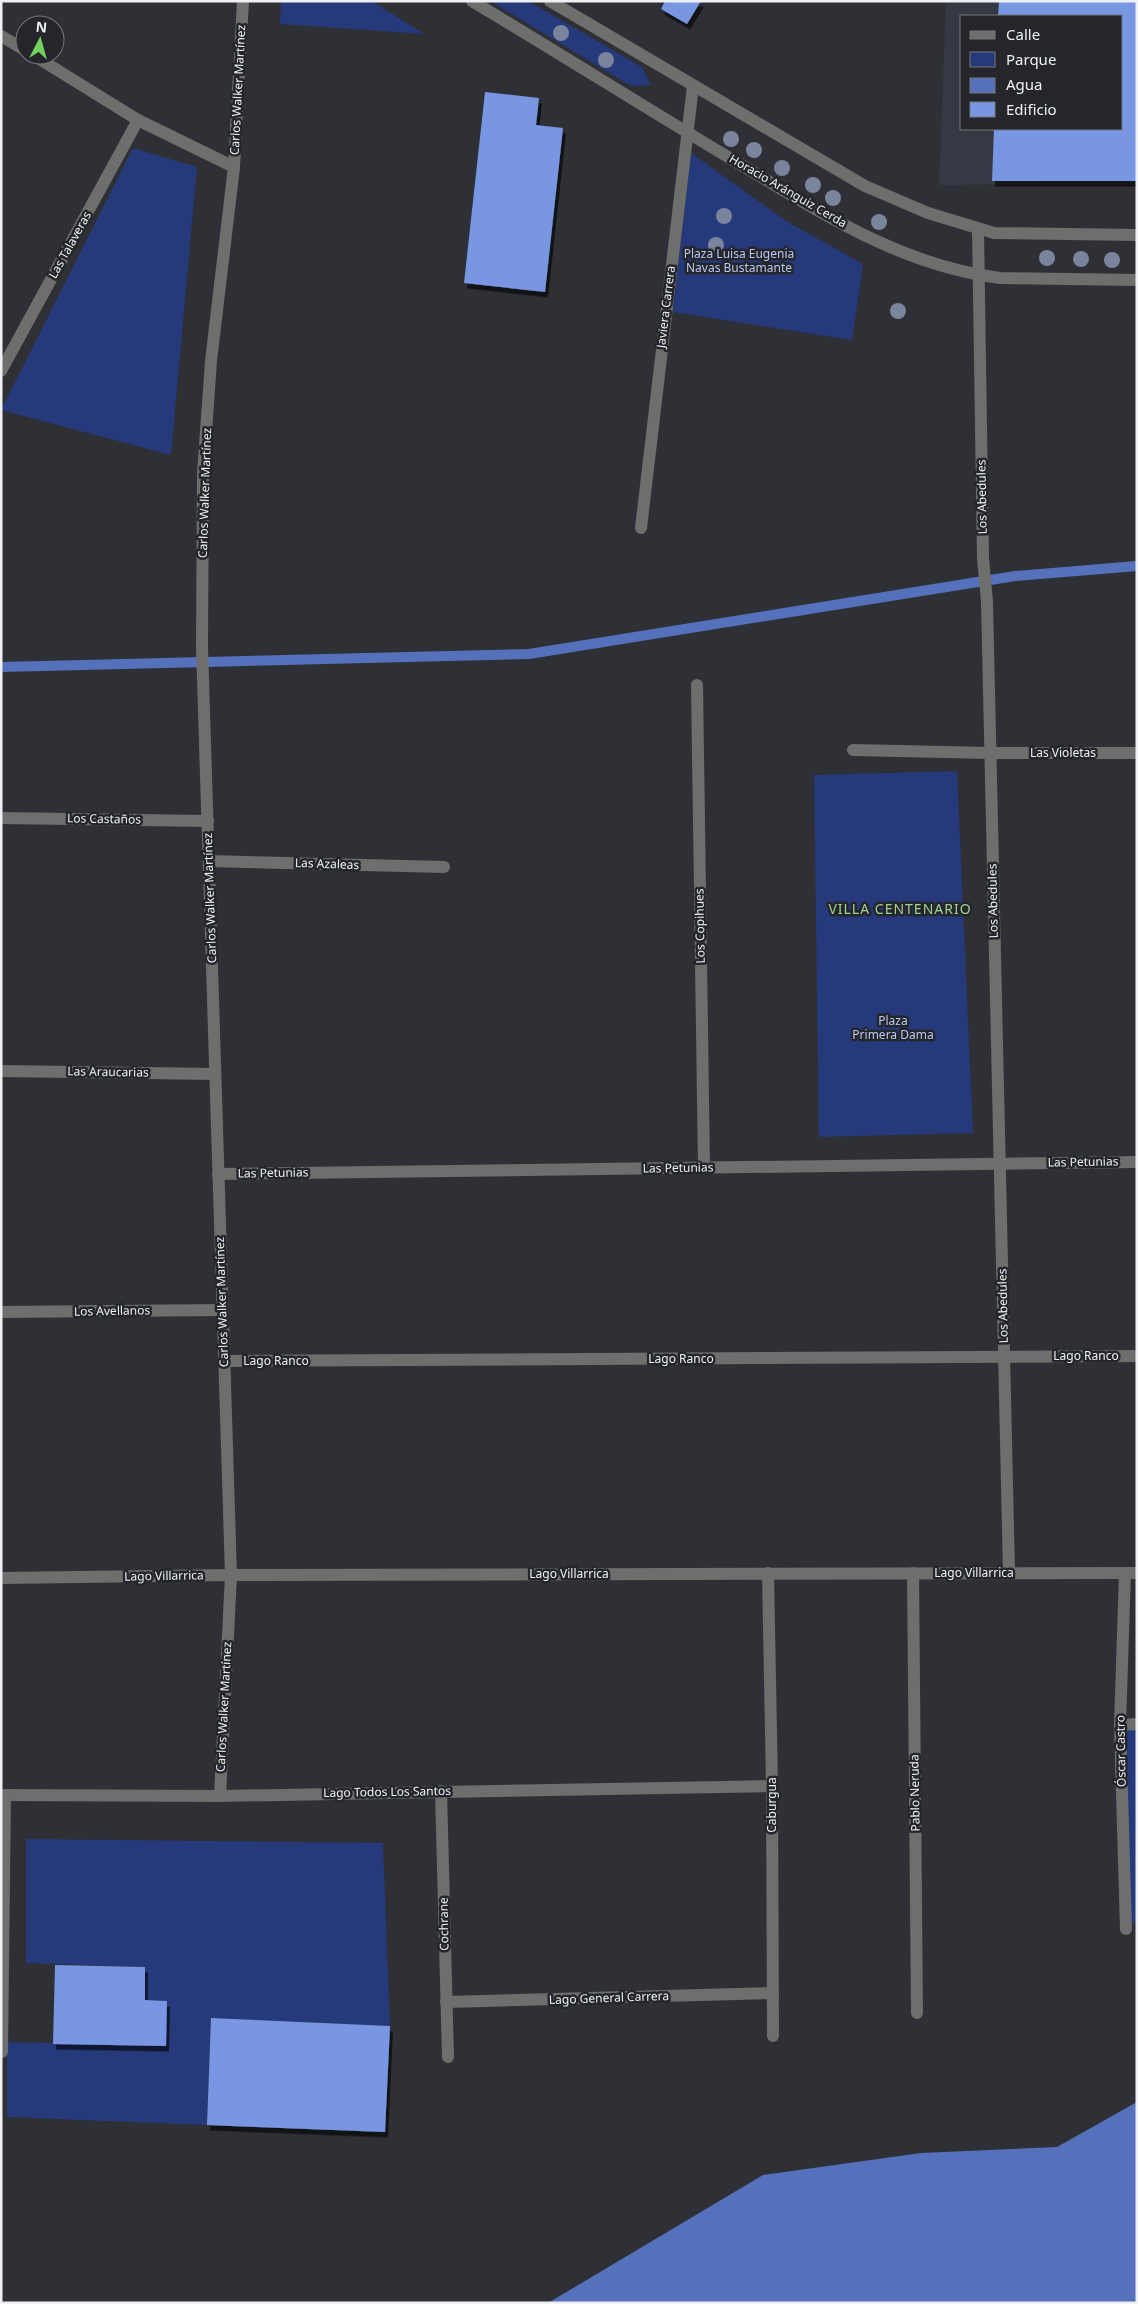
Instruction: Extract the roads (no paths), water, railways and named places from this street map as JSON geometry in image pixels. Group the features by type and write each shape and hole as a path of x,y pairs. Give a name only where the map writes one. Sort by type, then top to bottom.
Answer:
{"street":[{"name":"Carlos Walker Martínez","path":"220,1796 230,1575 202,647 204,465 211,361 234,167 243,1"},
{"name":"Horacio Aránguiz Cerda","path":"472,1 821,212 885,246 933,265 1000,278 1137,280"},
{"path":"550,1 864,186 928,213 978,230 994,233 1137,235"},
{"path":"1,36 15,44"},
{"path":"49,65 138,120 234,167"},
{"name":"Javiera Carrera","path":"640,528 693,86"},
{"name":"Las Talaveras","path":"1,371 138,120"},
{"name":"Los Abedules","path":"978,230 983,558 990,753 1009,1573"},
{"name":"Los Copihues","path":"697,684 704,1167"},
{"name":"Las Violetas","path":"853,750 990,753 1137,753"},
{"name":"Los Castaños","path":"1,818 208,821"},
{"name":"Las Azaleas","path":"209,861 444,867"},
{"name":"Las Araucarias","path":"1,1071 215,1074"},
{"name":"Las Petunias","path":"218,1174 1137,1162"},
{"name":"Los Avellanos","path":"1,1312 222,1310"},
{"name":"Lago Ranco","path":"224,1361 1137,1356"},
{"name":"Pablo Neruda","path":"913,1573 917,2013"},
{"name":"Lago Villarrica","path":"1,1578 230,1575 1131,1573"},
{"name":"Óscar Castro","path":"1126,1929 1120,1724 1131,1573"},
{"name":"Caburgua","path":"768,1574 772,1786 773,2036"},
{"path":"1120,1724 1137,1724"},
{"name":"Lago Todos Los Santos","path":"3,1795 220,1796 772,1786"},
{"name":"Cochrane","path":"441,1791 448,2057"},
{"path":"2,2052 3,1795"},
{"name":"Lago General Carrera","path":"446,2002 773,1993"}],"water":[{"path":"1137,2102 1137,2303 548,2303 763,2175 921,2153 1057,2147"}],"waterway":[{"path":"1,667 529,654 1015,576 1137,566"}],"district":[{"name":"VILLA CENTENARIO","path":"900,909"}],"park label":[{"name":"Plaza Luisa Eugenia Navas Bustamante","path":"739,261"},
{"name":"Plaza Primera Dama","path":"893,1028"}]}
